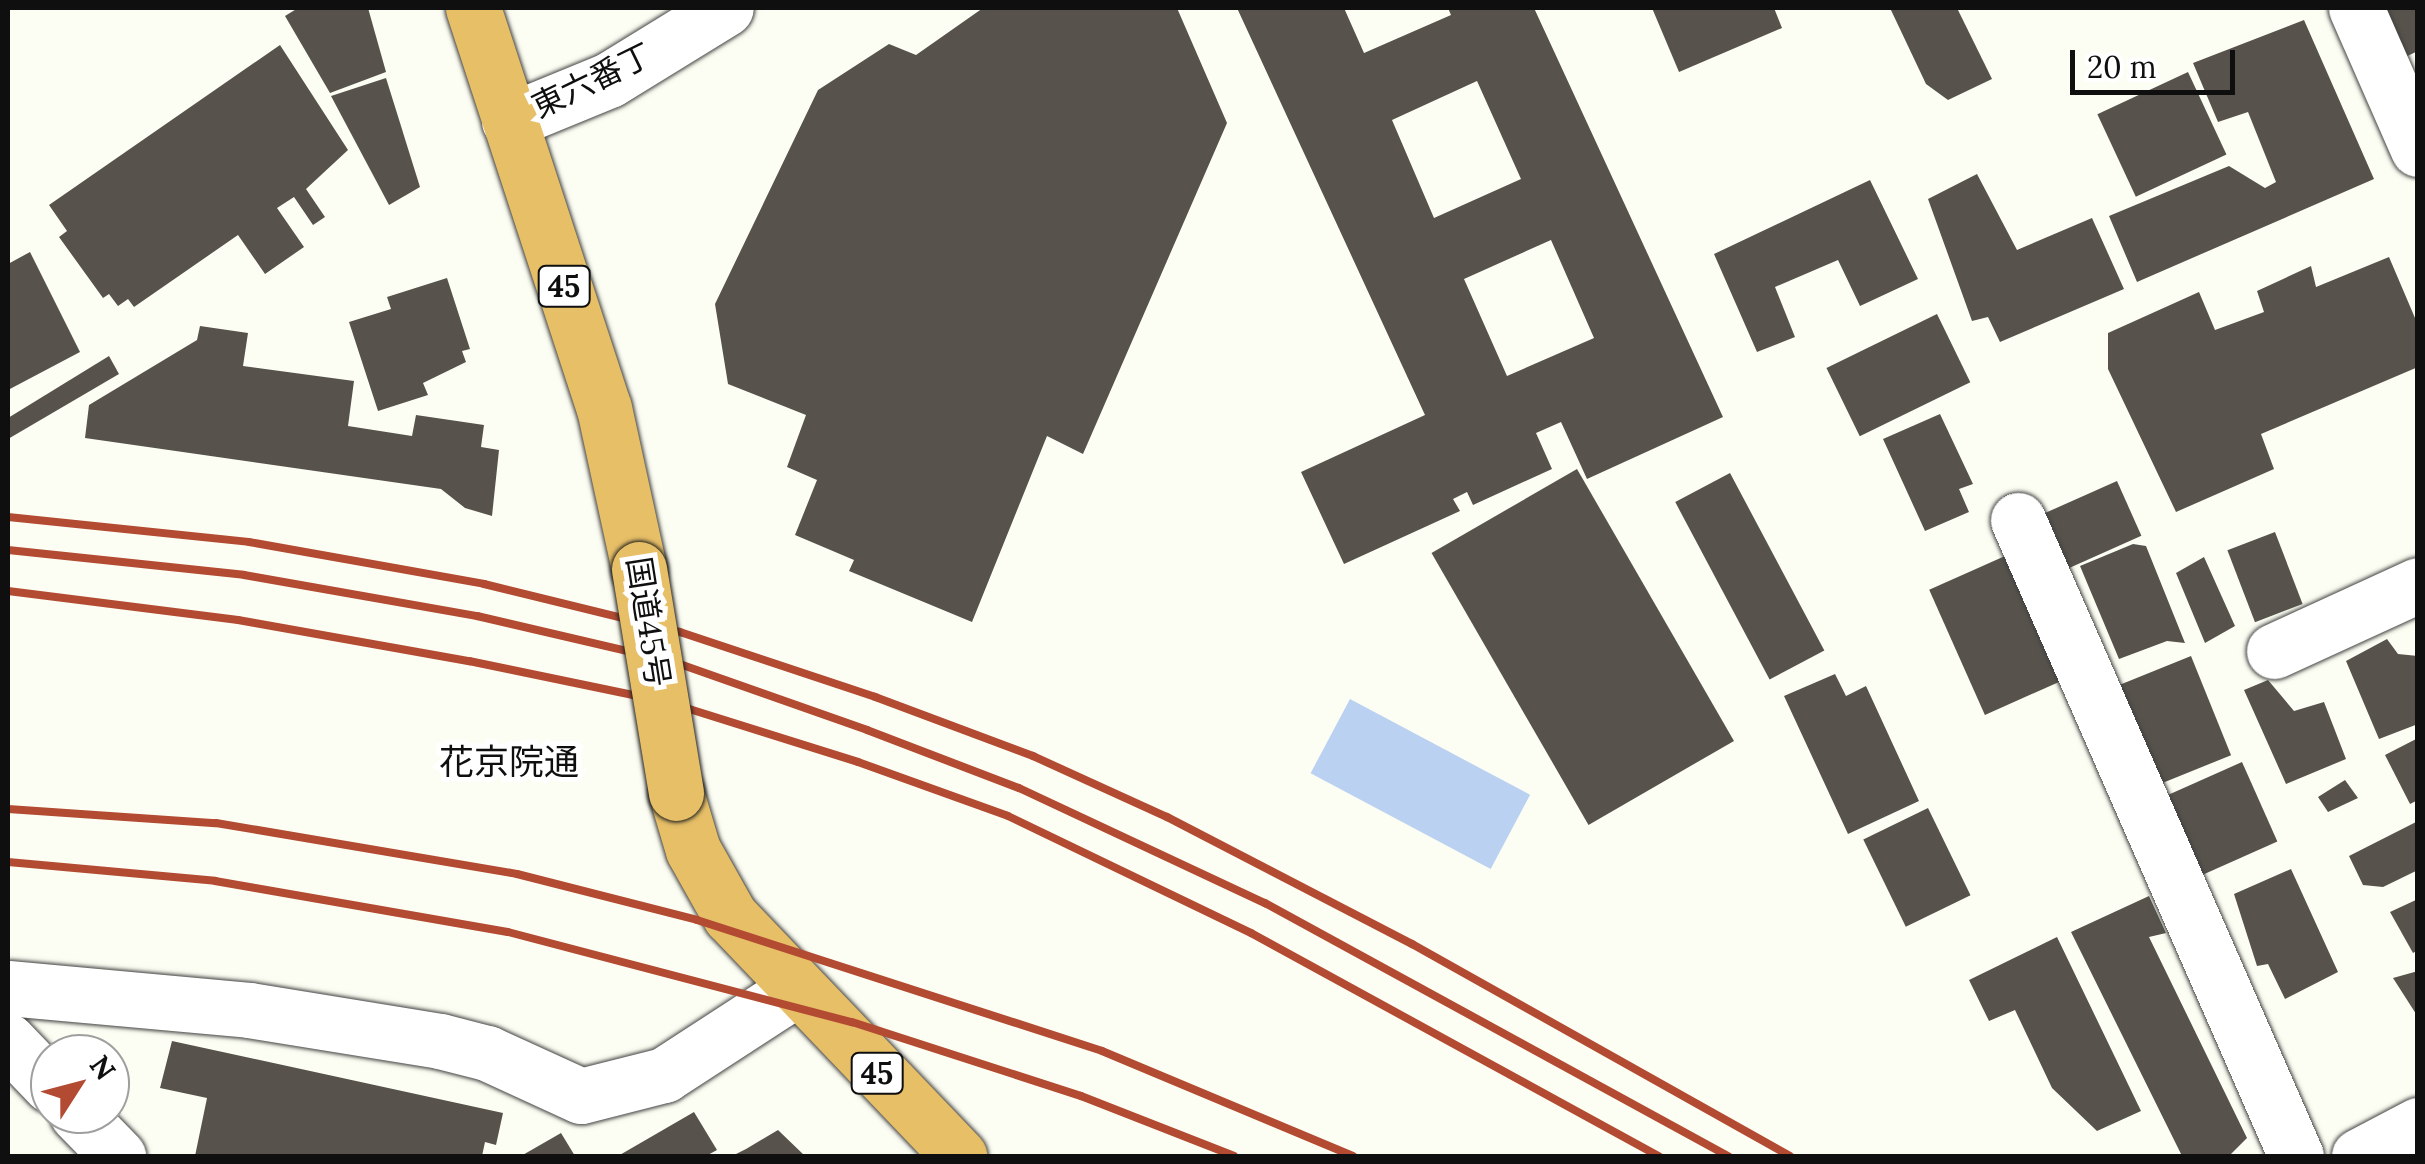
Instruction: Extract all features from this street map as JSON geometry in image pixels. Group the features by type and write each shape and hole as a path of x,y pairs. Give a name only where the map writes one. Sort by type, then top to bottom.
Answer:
{"highway":[{"name":"国道45号","path":"473,8 604,408 640,569 676,793 693,850 730,916 795,990 959,1156"}],"street":[{"name":"東六番丁","path":"509,121 609,80 726,8"},
{"path":"2356,8 2414,132"},
{"path":"2018,520 2296,1156"},
{"path":"2274,650 2418,585"},
{"path":"8,988 249,1010 440,1041 487,1053 581,1096 664,1074 795,990"},
{"path":"8,1041 30,1064"},
{"path":"2359,1156 2418,1126"},
{"path":"97,1134 118,1156"}],"water":[{"path":"1350,699 1530,795 1491,869 1311,773"}],"building":[{"path":"298,8 368,8 386,72 330,93 285,16"},
{"path":"983,8 1177,8 1227,123 1083,454 1047,436 972,622 849,571 854,560 795,535 817,480 787,467 806,415 728,384 715,304 818,90 889,44 916,55"},
{"path":"1237,8 1344,8 1364,53 1451,15 1448,8 1534,8 1723,417 1587,479 1561,422 1536,433 1552,469 1473,505 1467,492 1453,499 1460,511 1344,564 1301,472 1425,415","holes":["1477,81 1521,179 1434,218 1392,120","1551,240 1594,338 1507,376 1464,279"]},
{"path":"1652,8 1774,8 1782,28 1679,72"},
{"path":"1890,8 1957,8 1992,79 1948,100 1926,84"},
{"path":"2379,8 2418,8 2418,51 2403,58"},
{"path":"2304,20 2374,179 2137,282 2109,216 2229,166 2265,188 2276,182 2248,112 2218,122 2193,63"},
{"path":"280,45 348,150 306,189 325,217 313,225 294,197 277,208 304,247 265,274 238,235 134,307 128,299 118,306 109,294 103,298 59,237 67,231 49,205"},
{"path":"2188,72 2226,154 2136,197 2097,114"},
{"path":"386,78 420,187 389,205 331,96"},
{"path":"1977,174 2017,250 2092,218 2124,289 2000,342 1988,317 1972,321 1928,199"},
{"path":"1870,180 1918,279 1860,306 1838,260 1775,287 1795,337 1757,352 1714,254"},
{"path":"30,252 80,352 8,390 8,264"},
{"path":"2389,257 2418,325 2418,367 2261,434 2274,469 2176,512 2108,369 2108,333 2199,292 2215,330 2264,312 2257,291 2311,266 2316,287"},
{"path":"447,278 470,349 462,351 466,362 423,383 428,395 378,411 349,322 391,309 387,297"},
{"path":"1937,314 1970,382 1860,436 1826,368"},
{"path":"200,326 248,333 243,366 354,381 348,426 412,436 416,415 484,425 481,447 499,450 492,516 465,508 441,489 85,438 89,405 197,340"},
{"path":"109,356 119,374 8,439 8,418"},
{"path":"1940,414 1973,484 1959,489 1969,512 1925,531 1883,439"},
{"path":"1577,469 1734,741 1589,825 1432,553"},
{"path":"1730,473 1824,650 1770,680 1675,502"},
{"path":"2117,481 2141,536 2059,572 2035,518"},
{"path":"2275,532 2303,604 2255,622 2227,550"},
{"path":"2133,544 2146,546 2185,643 2167,641 2119,659 2080,566"},
{"path":"2005,556 2061,681 1985,715 1929,590"},
{"path":"2204,557 2235,626 2205,643 2176,573"},
{"path":"2387,639 2398,654 2418,656 2418,724 2379,739 2346,661"},
{"path":"2191,656 2231,755 2144,790 2104,691"},
{"path":"1835,674 1846,696 1866,686 1919,801 1848,834 1784,696"},
{"path":"2268,680 2294,711 2324,702 2346,759 2286,784 2244,690"},
{"path":"2418,738 2418,800 2410,804 2385,755"},
{"path":"2242,762 2277,841 2199,876 2163,797"},
{"path":"2345,780 2358,798 2328,812 2318,797"},
{"path":"1928,808 1971,895 1906,927 1863,840"},
{"path":"2418,821 2418,870 2383,887 2363,885 2349,856"},
{"path":"2291,869 2338,972 2285,999 2268,964 2257,966 2234,894"},
{"path":"2149,896 2166,933 2149,937 2247,1138 2229,1156 2182,1156 2071,932"},
{"path":"2418,899 2418,950 2413,953 2390,912"},
{"path":"2057,937 2141,1111 2097,1131 2052,1088 2015,1010 1989,1021 1969,980"},
{"path":"2418,971 2418,1017 2393,978"},
{"path":"172,1041 503,1113 496,1145 485,1142 482,1156 195,1156 207,1098 160,1088"},
{"path":"694,1112 717,1150 706,1156 618,1156"},
{"path":"778,1130 805,1156 732,1156 746,1149"},
{"path":"561,1133 575,1156 521,1156"}],"railway":[{"path":"8,517 249,542 484,584 680,632 875,697 1033,756 1167,817 1412,944 1790,1156"},
{"path":"8,550 244,575 477,616 674,662 1019,788 1265,903 1728,1156"},
{"path":"8,591 238,620 469,661 667,702 858,762 1008,816 1251,933 1659,1156"},
{"path":"8,809 216,823 517,874 697,920 1102,1051 1353,1156"},
{"path":"8,862 215,881 508,932 852,1022 1081,1096 1234,1156"}],"district":[{"name":"花京院通","path":"509,762"}]}
